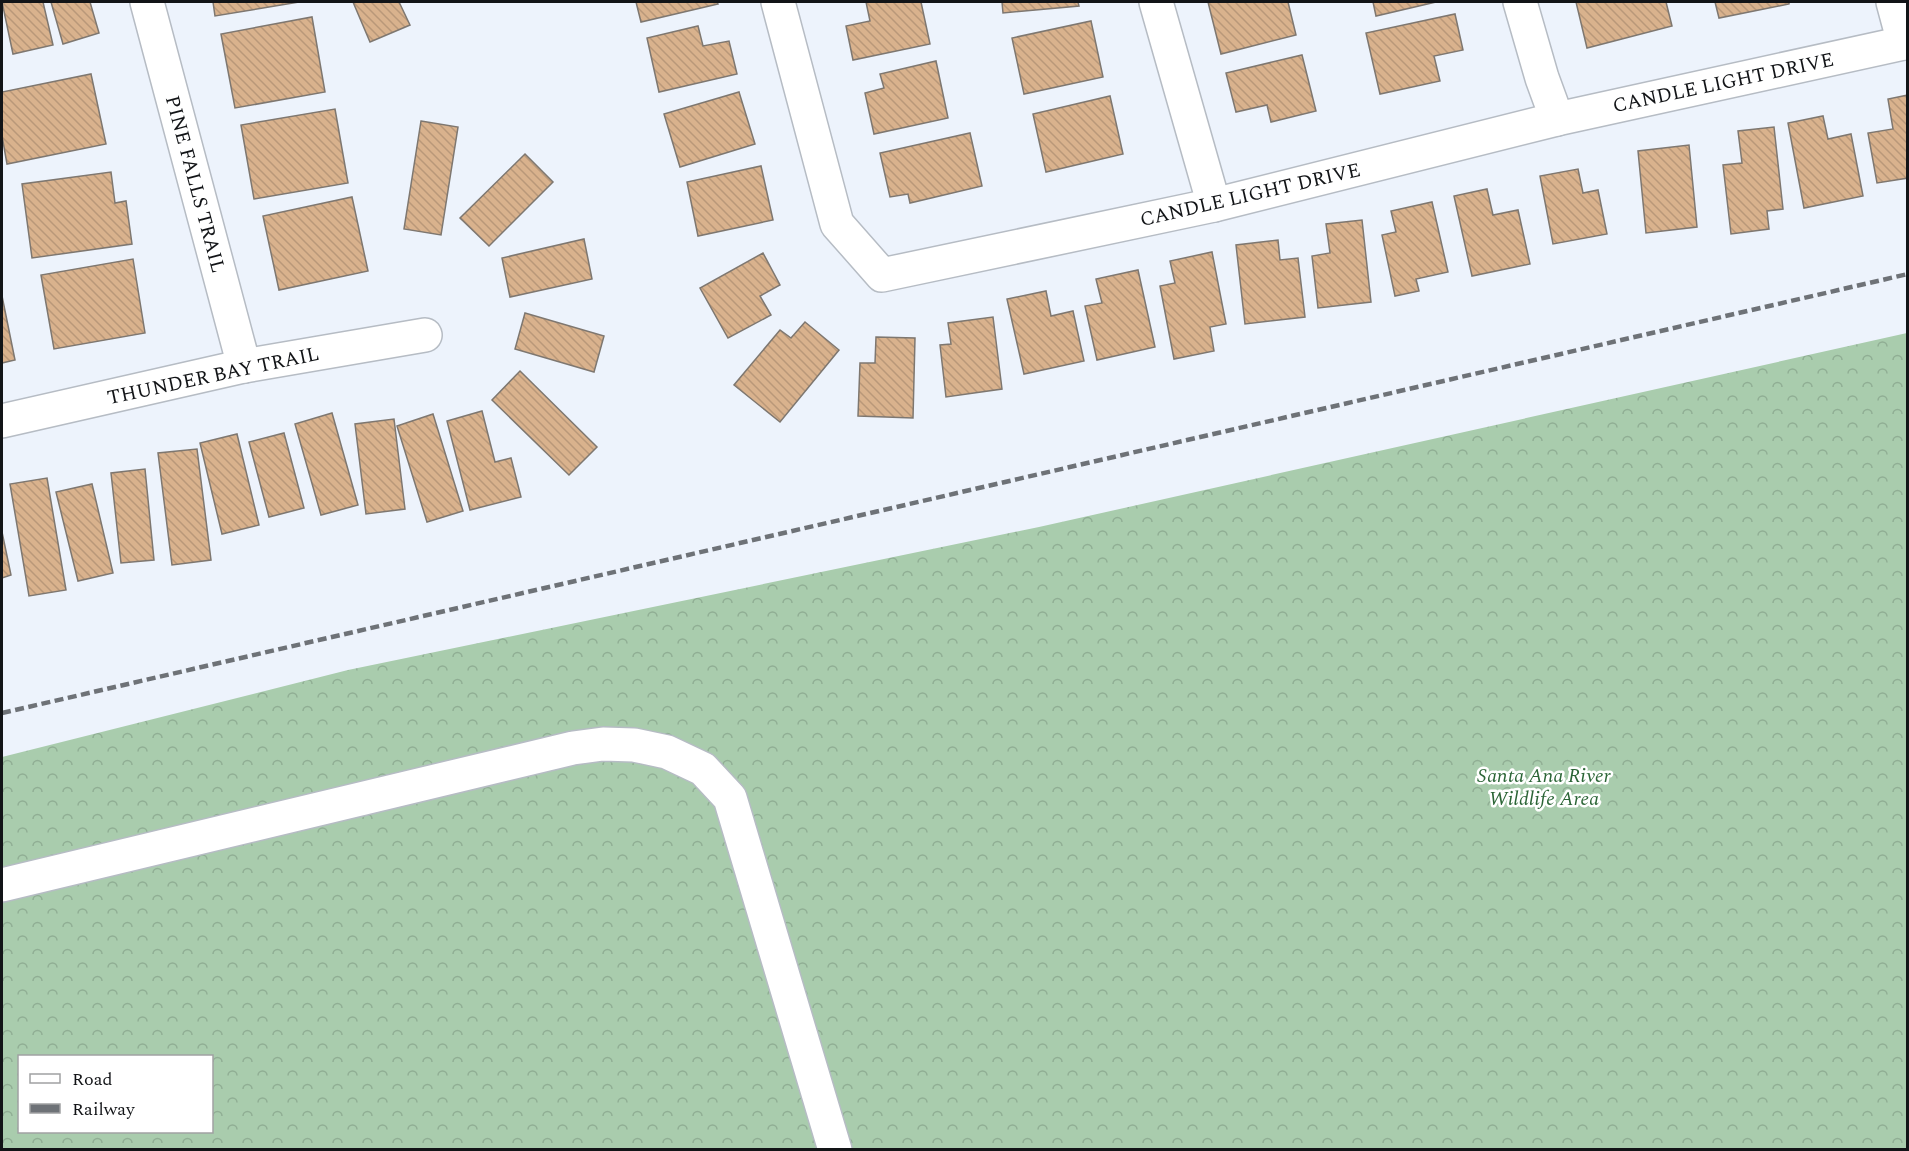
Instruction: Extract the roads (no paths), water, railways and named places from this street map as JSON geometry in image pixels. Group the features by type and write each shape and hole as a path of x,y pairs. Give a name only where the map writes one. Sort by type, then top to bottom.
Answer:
{"street":[{"name":"PINE FALLS TRAIL","path":"147,2 244,366"},
{"name":"CANDLE LIGHT DRIVE","path":"778,2 837,224 882,275 1214,205 1557,119 1906,42"},
{"path":"1156,2 1214,205"},
{"path":"1520,2 1542,78 1557,119"},
{"path":"1893,2 1906,42"},
{"name":"THUNDER BAY TRAIL","path":"2,421 244,366 425,335"},
{"path":"2,885 573,747 603,744 624,745 667,752 703,769 730,798 835,1149"}],"railway":[{"path":"2,713 1908,274"}],"park label":[{"name":"Santa Ana River Wildlife Area","path":"1544,786"}]}
